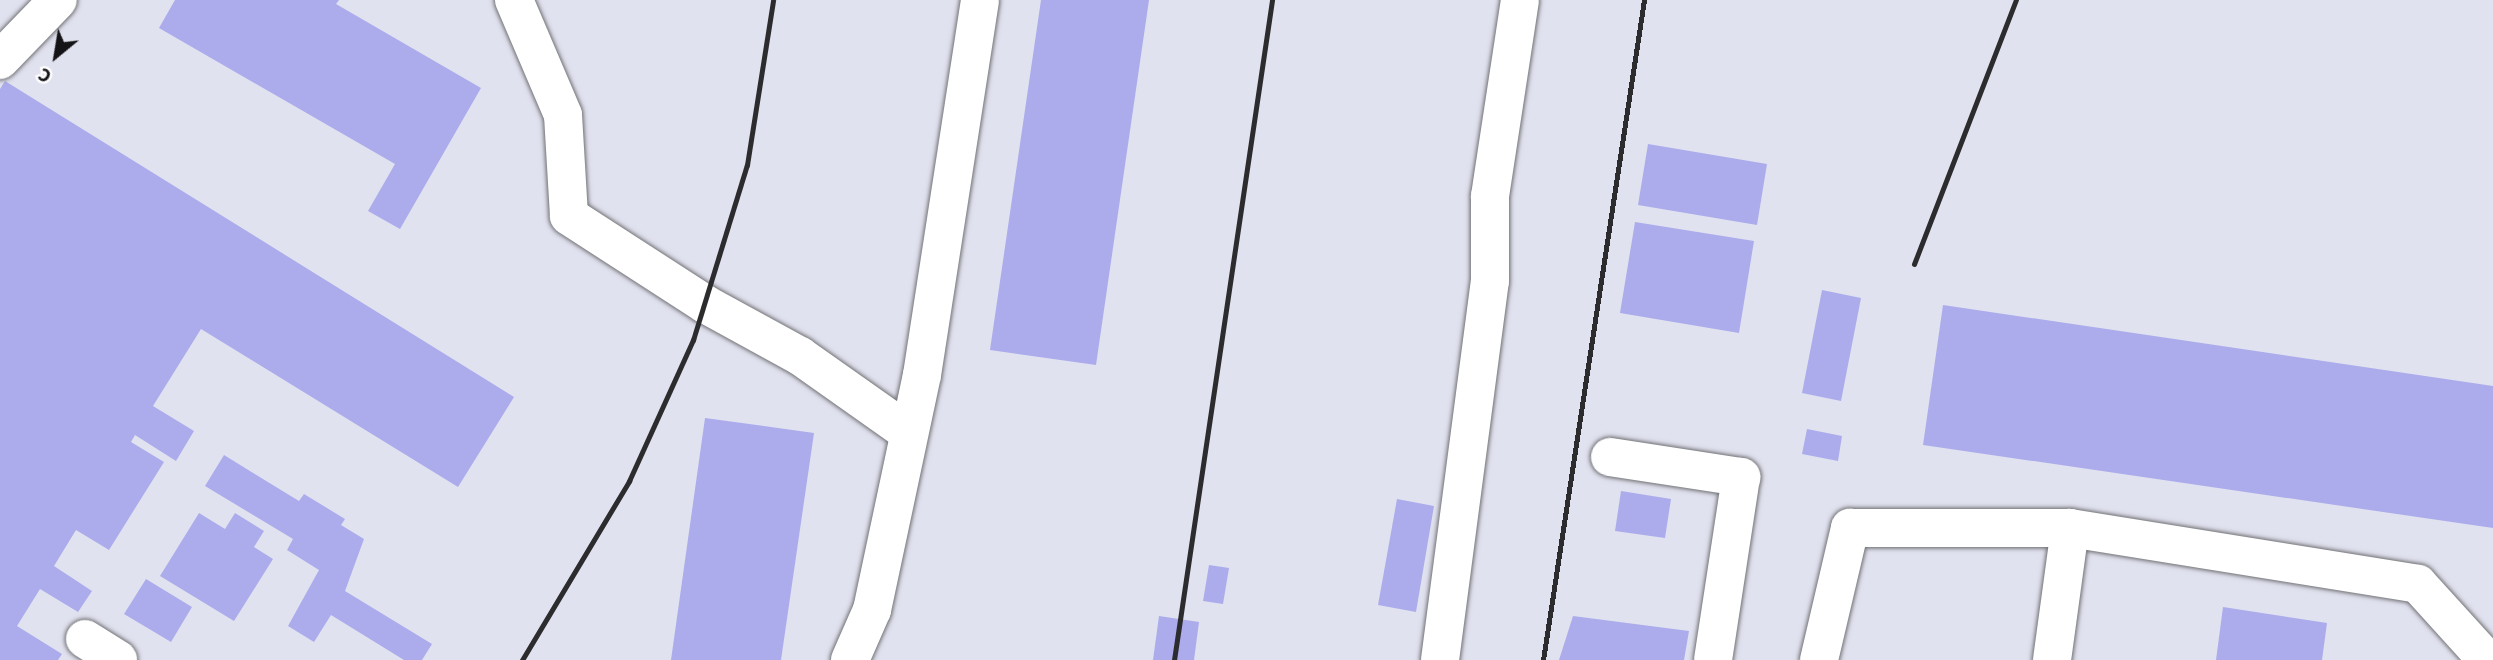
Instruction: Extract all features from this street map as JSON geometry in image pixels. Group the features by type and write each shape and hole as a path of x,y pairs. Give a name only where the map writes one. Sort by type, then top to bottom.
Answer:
{"lane":[{"path":"0,60 58,0"},
{"path":"514,0 563,115 569,216 705,304 800,356 909,433"},
{"path":"850,660 872,610 909,433 980,0"},
{"path":"1440,660 1490,281 1490,196 1520,0"},
{"path":"1610,457 1741,478 1713,660"},
{"path":"1819,660 1850,528 2070,528 2418,584 2487,660"},
{"path":"2052,660 2070,528"},
{"path":"85,639 118,660"}],"shaded area":[{"path":"0,0 2493,0 2493,660 0,660"}],"building":[{"path":"175,0 339,0 336,4 481,88 400,229 368,211 395,164 159,28"},
{"path":"1041,0 1149,0 1096,365 990,350"},
{"path":"5,81 514,397 458,487 201,329 153,406 194,431 176,461 135,435 131,442 164,462 109,550 76,530 54,566 92,591 78,612 40,589 17,626 62,654 58,660 0,660 0,89"},
{"path":"1648,144 1767,164 1757,225 1638,205"},
{"path":"1635,222 1754,241 1739,333 1620,313"},
{"path":"1822,290 1861,298 1841,401 1802,393"},
{"path":"1943,305 2493,386 2493,528 1923,445"},
{"path":"705,418 814,433 781,660 671,660"},
{"path":"1807,429 1842,436 1838,461 1802,454"},
{"path":"224,455 299,501 304,494 345,519 341,525 364,539 345,591 432,644 422,660 404,660 331,615 314,642 288,626 319,570 287,550 293,539 205,486"},
{"path":"1621,491 1671,499 1665,538 1615,531"},
{"path":"1397,499 1434,506 1416,612 1378,605"},
{"path":"199,513 225,529 235,513 264,531 254,547 273,559 234,621 160,576"},
{"path":"1209,565 1229,568 1223,604 1203,601"},
{"path":"146,579 192,607 171,642 124,614"},
{"path":"2223,607 2327,623 2322,660 2216,660"},
{"path":"1159,616 1199,622 1194,660 1153,660"},
{"path":"1573,616 1689,631 1684,660 1559,660"}],"railway":[{"path":"522,660 629,481 693,340 747,165 773,0"},
{"path":"1174,660 1272,0"},
{"path":"1543,660 1644,0"},
{"path":"1914,264 2016,0"}]}
